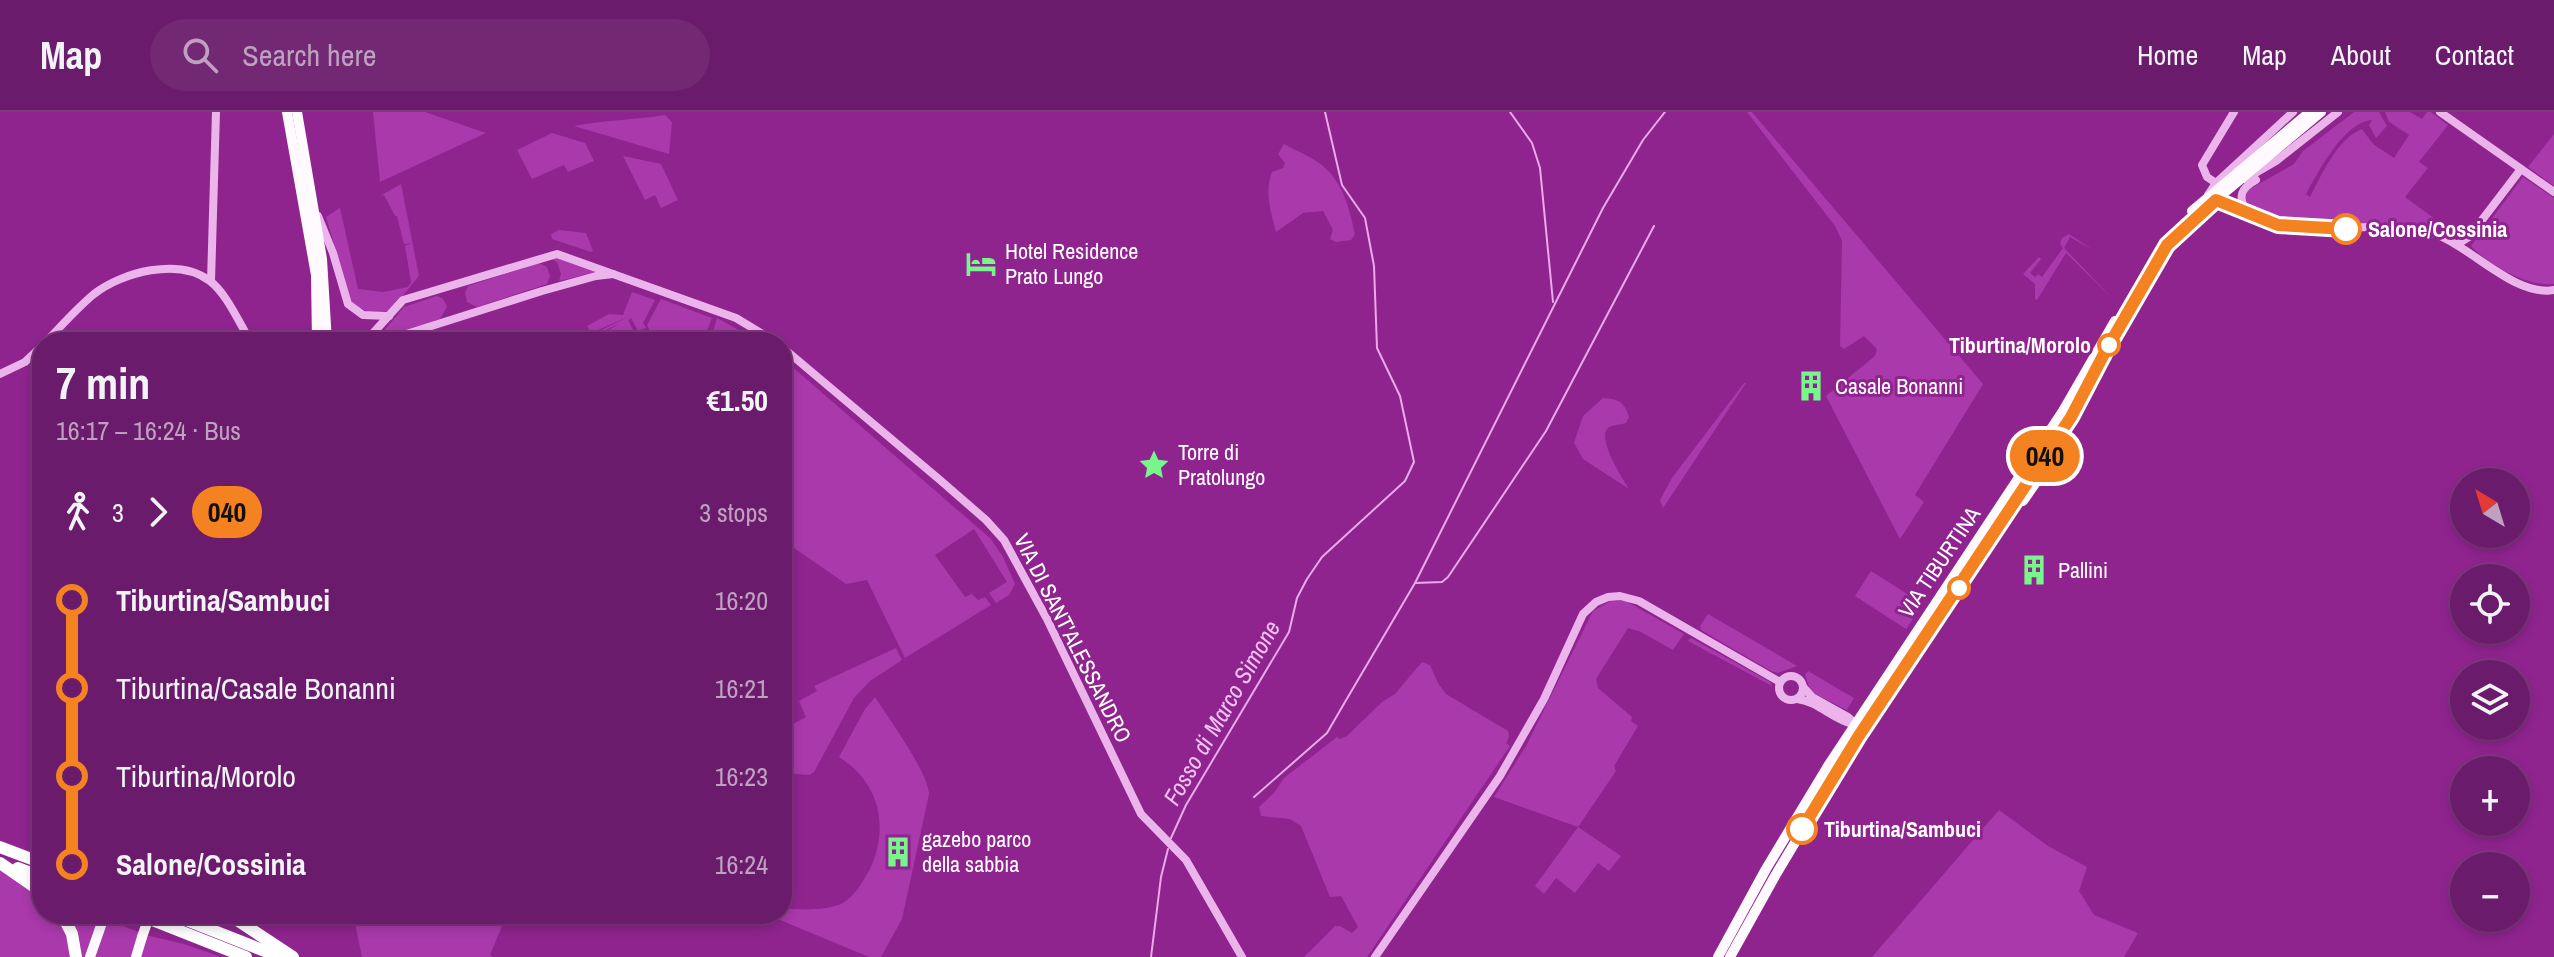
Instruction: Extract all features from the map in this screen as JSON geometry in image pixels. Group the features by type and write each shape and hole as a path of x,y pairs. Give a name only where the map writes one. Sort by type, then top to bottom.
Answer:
{"highway":[{"path":"0,847 32,853"},
{"path":"0,847 32,859"},
{"path":"0,862 32,873"},
{"path":"0,862 32,885"},
{"path":"67,924 76,957"},
{"path":"162,924 246,957"},
{"path":"196,924 280,957"},
{"path":"243,924 293,957"}],"main road":[{"path":"287,112 316,275 317,332"},
{"path":"297,112 324,275 327,332"},
{"name":"VIA TIBURTINA","path":"1718,957 1766,869 2046,445 2075,411 2167,245 2210,200 2310,112"},
{"name":"VIA TIBURTINA","path":"2210,200 2321,112"},
{"name":"VIA TIBURTINA","path":"1730,957 1859,727 2005,516 2024,499 2051,461 2054,453 2046,445"},
{"path":"90,957 101,924"},
{"path":"136,957 147,924"}],"street":[{"path":"216,112 211,281 244,332"},
{"path":"2216,183 2207,177 2202,165 2234,112"},
{"name":"VIA TIBURTINA","path":"2210,200 2216,183 2293,112"},
{"name":"VIA TIBURTINA","path":"2234,184 2272,164 2338,112"},
{"path":"2440,112 2554,192"},
{"path":"2247,212 2241,200 2244,188 2285,161 2298,143"},
{"path":"2458,244 2469,237 2521,169"},
{"path":"2210,200 2291,228 2414,229 2458,244 2522,284 2543,291 2554,290"},
{"path":"313,205 333,253 348,304 363,315 389,316"},
{"path":"2469,237 2469,252"},
{"path":"374,332 403,300 550,255 564,254 736,318 759,332"},
{"path":"56,332 96,293 113,282 133,275 180,269 211,281"},
{"path":"413,332 542,291 614,274"},
{"path":"0,374 32,355"},
{"name":"VIA DI SANT'ALESSANDRO","path":"792,355 999,533 1047,619 1138,810 1188,862 1242,957"},
{"path":"1375,957 1505,767 1544,699 1587,609 1603,599 1626,597 1644,604 1780,682"},
{"path":"1792,675 1801,681 1812,697 1848,717 1859,727 1808,701 1787,700 1779,689 1780,682 1792,675"},
{"path":"1797,699 1804,688"}],"shaded area":[{"path":"373,112 425,112 486,133 380,182"},
{"path":"1747,112 1752,112 1983,384 1915,495 1924,502 1900,539 1826,396 1875,356 1877,349 1864,336 1844,349 1840,346 1842,241 1835,226"},
{"path":"2354,112 2379,112 2387,126 2376,138 2369,125 2372,120 2352,129 2333,150 2306,194 2310,197 2338,149 2362,129 2373,144 2394,158 2409,135 2389,122 2385,112 2410,112 2422,119 2427,112 2431,112 2448,125 2419,162 2428,168 2405,197 2435,219 2429,229 2297,224 2268,218 2247,205 2245,198 2248,190 2294,164 2303,151"},
{"path":"665,115 672,122 669,154 574,126 597,122"},
{"path":"552,133 585,143 594,161 568,172 564,165 532,179 517,150"},
{"path":"2554,134 2554,186 2528,167"},
{"path":"1284,144 1319,163 1336,180 1351,216 1355,234 1351,240 1336,242 1330,239 1333,230 1323,211 1303,213 1276,232 1269,187 1272,172 1283,168 1285,163 1278,154"},
{"path":"623,156 661,164 678,200 661,208 655,195 645,200"},
{"path":"2523,177 2554,198 2554,284 2532,282 2509,273 2471,246"},
{"path":"401,184 419,276 390,311 366,311 352,304 326,217 340,208 358,289 383,292 408,287 411,282 405,246 411,243 404,244 397,216 384,195 380,196"},
{"path":"559,230 586,233 593,251 552,239 551,234"},
{"path":"2069,234 2093,250 2070,237 2064,248 2112,298 2066,253 2035,299 2035,284 2023,274 2039,257 2041,259 2030,273 2042,277 2063,248 2060,244 2062,238"},
{"path":"559,257 601,271 559,281 561,274 557,262 552,259"},
{"path":"539,263 547,267 550,276 547,284 477,307 467,302 465,293 468,286"},
{"path":"632,292 655,300 643,323 646,328 638,331 631,318 628,320 634,332 606,332 620,323 597,332 630,316 593,332 587,326 609,314 623,315"},
{"path":"437,296 443,299 447,307 440,319 399,332 383,332 404,307"},
{"path":"661,299 712,318 706,332 650,332 647,325"},
{"path":"717,318 742,332 713,332"},
{"path":"792,367 991,539 1015,584 1009,595 996,603 989,593 1007,582 974,529 935,555 965,597 972,594 978,600 985,597 991,605 905,658 867,580 846,584 792,546"},
{"path":"1744,383 1663,508 1660,500 1672,478"},
{"path":"1603,398 1620,402 1629,417 1626,423 1609,427 1605,434 1612,459 1629,489 1583,459 1574,443 1583,416"},
{"path":"1871,571 1923,604 1906,629 1855,596"},
{"path":"1612,600 1626,601 1684,634 1673,650 1628,628 1596,679 1598,688 1638,726 1614,766 1616,771 1578,827 1494,797 1526,746 1593,611"},
{"path":"1708,614 1797,666 1778,673 1771,671 1701,630 1700,626"},
{"path":"1691,638 1770,682 1772,686 1688,641"},
{"path":"896,648 902,660 870,681 854,698 814,772 809,775 792,774 792,725 806,717 799,701 817,691 814,686"},
{"path":"1422,662 1430,665 1446,694 1508,731 1506,743 1510,746 1367,957 1304,957 1335,926 1352,933 1358,927 1341,896 1330,897 1301,826 1290,819 1261,816 1259,807 1284,778 1337,737 1347,736 1382,702 1395,694"},
{"path":"1808,671 1854,698 1847,710 1811,692 1805,675"},
{"path":"875,697 915,759 929,794 902,919 881,957 869,957 790,924 792,908 821,909 847,900 862,883 876,853 880,821 872,792 853,767 839,757 865,709"},
{"path":"1999,810 2048,846 2087,867 2079,891 2094,915 2138,933 2124,957 1872,957"},
{"path":"1578,827 1621,856 1609,871 1598,863 1575,893 1556,878 1544,894 1535,886"},
{"path":"0,870 32,891 32,924 61,924 72,957 0,957"},
{"path":"67,924 96,924 86,957 79,957"},
{"path":"105,924 117,924 139,932 131,957 93,957"},
{"path":"356,924 503,924 490,955 493,957 362,957"},
{"path":"146,935 184,944 221,957 139,957"}],"waterway":[{"name":"Fosso di Marco Simone","path":"1171,838 1186,805 1289,632 1297,598 1307,579 1322,557 1405,481 1414,462 1400,396 1377,348 1374,266 1365,218 1342,185 1325,112"},
{"path":"1510,112 1532,143 1540,168 1553,302"},
{"path":"1254,797 1327,733 1415,583 1603,208 1643,140 1665,112"},
{"path":"1415,583 1442,582 1448,577 1546,431 1654,226"},
{"name":"Fosso di Marco Simone","path":"1151,957 1161,877 1168,849"}],"bus line":[{"name":"040","path":"1802,829 1858,737 2065,427 2116,332 2175,236 2216,200 2267,222 2291,228 2346,229"}],"place":[{"name":"Salone/Cossinia","path":"2346,229"},
{"name":"Hotel Residence Prato Lungo","path":"981,264"},
{"name":"Tiburtina/Morolo","path":"2109,345"},
{"name":"Casale Bonanni","path":"1811,386"},
{"name":"Torre di Pratolungo","path":"1154,465"},
{"name":"Pallini","path":"2034,570"},
{"name":"Tiburtina/Sambuci","path":"1802,829"},
{"name":"gazebo parco della sabbia","path":"898,852"}]}
